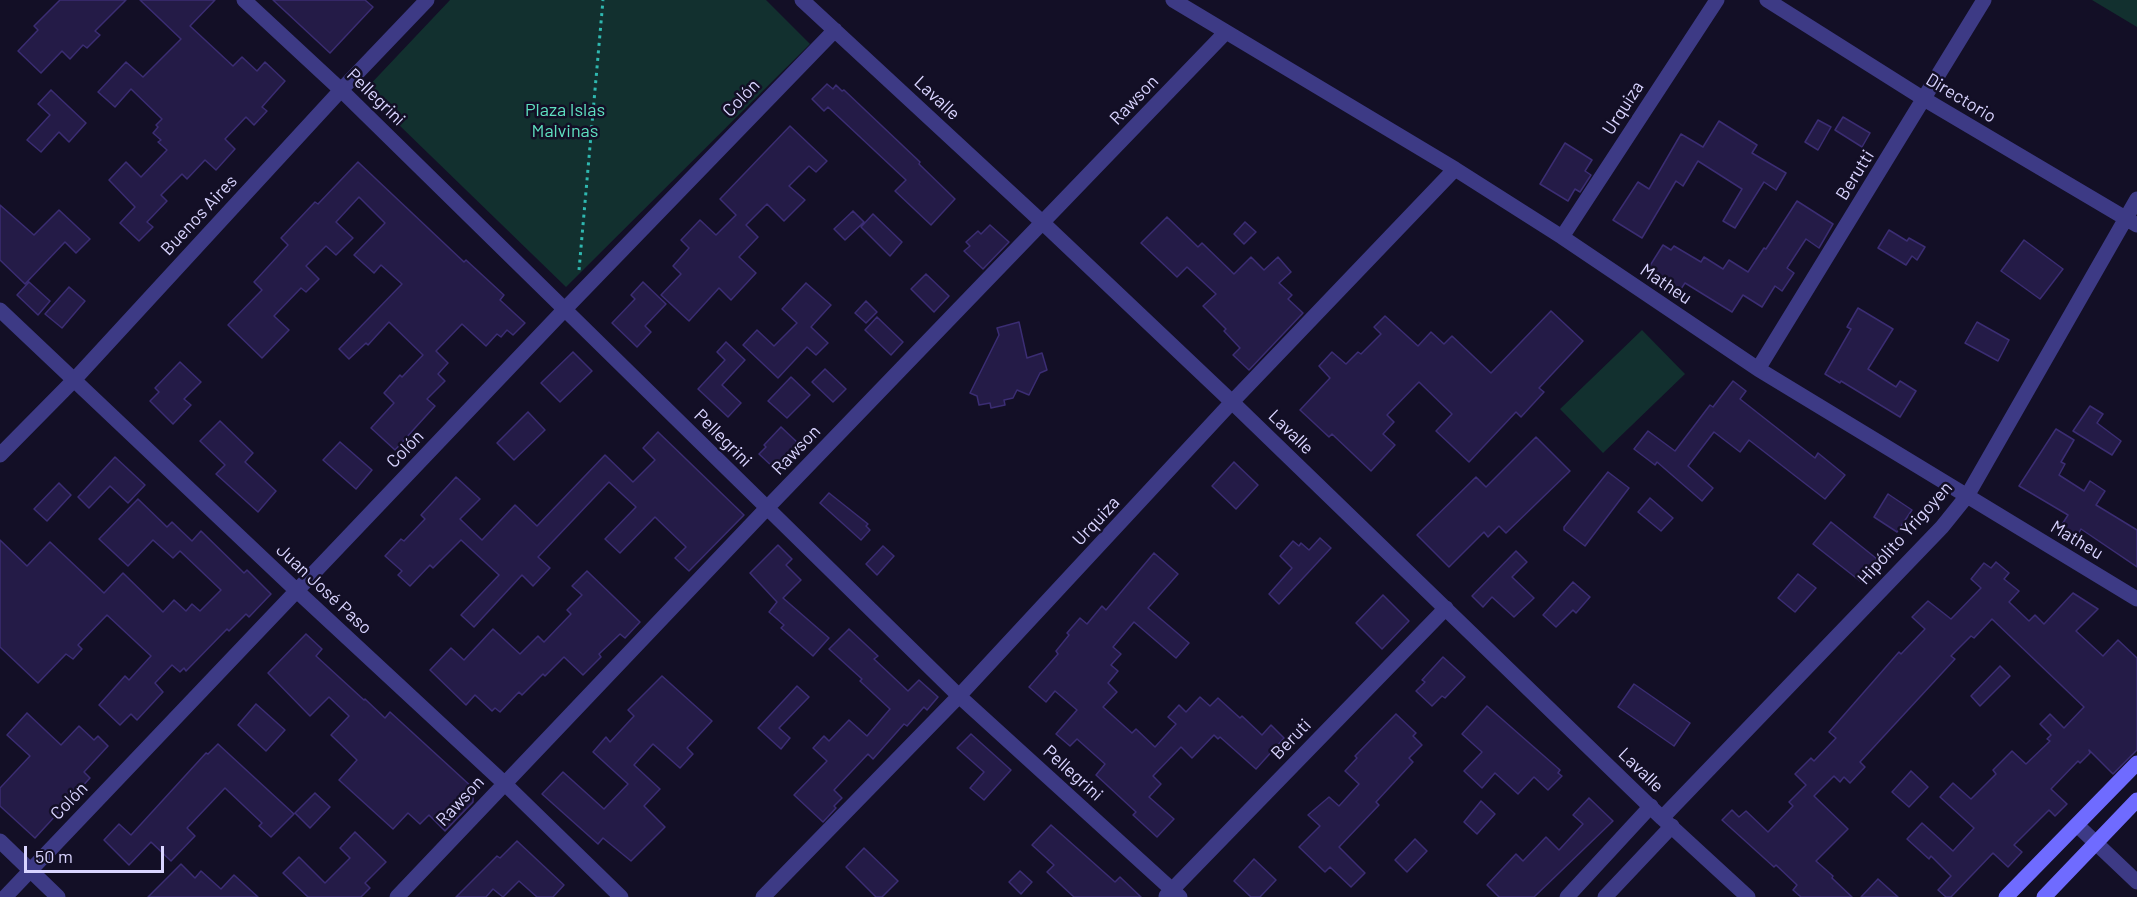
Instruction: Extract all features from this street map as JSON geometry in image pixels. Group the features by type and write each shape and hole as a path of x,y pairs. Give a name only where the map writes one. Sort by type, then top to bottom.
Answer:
{"main road":[{"path":"2006,897 2137,763"},
{"path":"2044,897 2137,800"}],"street":[{"name":"Pellegrini","path":"244,0 341,90 959,696 1173,895"},
{"name":"Buenos Aires","path":"0,455 74,380 427,0"},
{"name":"Lavalle","path":"802,0 1232,402 1667,822 1748,897"},
{"name":"Urquiza","path":"1562,237 1717,0"},
{"name":"Directorio","path":"1767,0 1924,99 2131,221"},
{"name":"Berutti","path":"1758,369 1984,0"},
{"name":"Matheu","path":"1182,2 1226,32 1455,168 1758,369 2137,599"},
{"name":"Colón","path":"5,897 577,296 835,30"},
{"name":"Rawson","path":"397,897 766,509 1226,32"},
{"name":"Urquiza","path":"763,897 959,696 1232,402 1455,168"},
{"name":"Hipólito Yrigoyen","path":"1605,897 1667,822 1942,527 1967,496 2131,221 2137,200"},
{"name":"Juan José Paso","path":"0,309 297,591 504,783 621,897"},
{"name":"Beruti","path":"1173,895 1446,608"},
{"path":"1568,897 1651,806"},
{"path":"2077,825 2137,882"},
{"path":"0,841 58,897"}],"path":[{"path":"577,296 603,0"}],"green space":[{"name":"Plaza Islas Malvinas","path":"450,0 766,0 810,44 566,287 364,91"},
{"path":"2092,0 2137,0 2137,27"},
{"path":"1642,330 1685,374 1603,453 1560,409"}],"building":[{"path":"60,0 126,0 95,31 100,35 87,48 83,45 70,59 62,51 41,73 18,51 38,30 34,26"},
{"path":"140,0 215,0 190,26 233,66 242,57 257,71 265,62 285,81 262,107 267,111 254,125 246,117 225,139 235,149 216,170 205,160 187,179 182,174 161,195 167,201 147,222 153,227 139,241 120,223 135,207 109,180 126,162 141,177 167,150 158,142 161,140 153,133 158,127 156,125 162,119 131,89 115,107 98,92 126,62 143,77 181,39"},
{"path":"273,0 365,0 373,7 330,53"},
{"path":"827,84 833,89 836,85 842,91 844,90 920,162 919,164 955,199 931,225 895,191 906,180 828,107 824,111 812,99"},
{"path":"51,90 86,123 69,142 59,132 41,152 27,140 50,115 38,104"},
{"path":"1843,117 1870,133 1862,147 1835,130"},
{"path":"1818,120 1831,127 1818,150 1805,142"},
{"path":"1719,121 1757,145 1752,153 1786,173 1776,190 1764,182 1735,228 1723,221 1742,189 1698,161 1683,186 1676,181 1642,238 1613,220 1638,182 1649,189 1681,134 1703,147"},
{"path":"790,126 827,161 816,172 809,166 789,186 805,200 784,221 767,204 746,225 758,237 739,257 756,273 731,300 719,288 689,321 661,295 681,274 673,266 689,248 681,240 700,220 716,235 736,215 720,199"},
{"path":"1565,143 1592,160 1585,171 1591,175 1580,192 1575,189 1568,201 1540,184"},
{"path":"358,162 464,262 466,260 504,295 500,300 525,323 513,335 507,330 501,337 497,334 486,346 462,324 436,351 448,363 438,374 445,381 427,399 435,406 395,450 371,428 394,403 384,393 423,355 389,322 368,345 366,343 349,359 339,349 402,284 381,265 374,273 354,255 385,223 359,197 336,222 353,238 336,255 326,246 306,266 319,279 306,292 301,288 274,316 289,330 262,358 228,325 262,290 254,282 288,245 281,238"},
{"path":"1797,201 1833,224 1819,248 1806,239 1787,268 1794,273 1782,291 1775,286 1762,307 1743,295 1732,312 1685,283 1679,292 1646,272 1663,245 1671,250 1674,246 1701,262 1704,257 1723,269 1729,260 1748,272"},
{"path":"0,205 34,235 59,210 90,239 76,253 65,242 25,284 0,260"},
{"path":"853,211 864,222 845,240 834,229"},
{"path":"873,214 902,242 890,256 861,227"},
{"path":"1167,217 1198,247 1202,243 1234,274 1251,257 1264,270 1278,257 1291,272 1279,283 1292,295 1288,299 1303,313 1249,370 1233,355 1240,348 1224,331 1226,329 1203,306 1216,294 1187,267 1177,277 1141,243"},
{"path":"1245,222 1256,232 1244,244 1234,234"},
{"path":"990,225 1009,242 983,269 964,251 970,246 966,242 978,231 981,234"},
{"path":"1889,230 1907,241 1909,238 1925,247 1917,260 1912,256 1906,265 1878,248"},
{"path":"2024,240 2063,269 2040,299 2001,271"},
{"path":"926,274 949,296 934,312 911,289"},
{"path":"29,282 50,301 38,315 17,295"},
{"path":"643,282 666,304 645,326 651,332 637,347 612,323 635,299 631,295"},
{"path":"806,283 831,305 811,327 828,343 816,355 807,347 778,378 743,345 757,330 774,346 797,323 782,309"},
{"path":"69,287 85,301 62,328 45,314"},
{"path":"866,301 877,312 866,323 855,313"},
{"path":"1858,308 1893,329 1868,369 1896,387 1900,381 1916,391 1900,417 1841,381 1840,383 1825,374 1851,329 1847,327"},
{"path":"1551,311 1583,341 1539,388 1544,392 1521,417 1516,412 1469,462 1436,431 1452,414 1419,382 1387,415 1394,422 1383,434 1395,445 1371,471 1332,434 1329,437 1300,410 1330,378 1319,366 1332,352 1346,364 1358,352 1361,354 1381,334 1374,327 1385,316 1418,346 1431,332 1444,344 1452,336 1491,373"},
{"path":"877,317 903,342 891,355 865,330"},
{"path":"1019,322 1027,358 1042,353 1047,370 1040,373 1029,395 1017,390 1013,398 1004,400 1005,405 991,408 990,403 979,405 977,396 970,393 999,335 997,328"},
{"path":"1977,322 2009,340 1998,361 1965,343"},
{"path":"726,342 745,360 722,385 741,403 728,417 698,389 725,360 717,352"},
{"path":"573,352 592,371 560,402 541,383"},
{"path":"180,362 201,382 184,399 191,405 173,424 150,401 159,392 155,388"},
{"path":"825,369 846,389 833,402 812,382"},
{"path":"791,377 810,395 787,418 768,401"},
{"path":"1733,381 1746,391 1740,399 1815,458 1818,453 1845,475 1825,499 1749,440 1740,452 1714,432 1688,466 1713,488 1702,501 1657,462 1655,465 1634,449 1648,431 1675,451 1710,405 1713,407"},
{"path":"2090,406 2103,414 2097,423 2121,441 2112,455 2073,431"},
{"path":"528,412 545,430 514,460 497,443"},
{"path":"220,421 253,453 245,462 276,491 258,512 216,474 225,465 200,441"},
{"path":"781,427 798,443 774,468 759,454 766,447 764,445"},
{"path":"2056,429 2074,440 2061,462 2065,464 2059,475 2084,491 2090,481 2105,491 2096,505 2137,530 2137,567 2081,529 2077,536 2061,526 2068,515 2019,486"},
{"path":"658,432 744,515 689,571 675,558 686,547 655,517 620,553 605,539 636,507 609,482 538,557 550,568 533,586 522,575 474,627 461,615 499,575 461,540 433,568 430,565 410,586 398,575 402,571 385,556 401,539 404,541 425,519 421,515 456,477 480,499 460,519 482,540 515,505 537,526 605,455 633,482 655,460 643,448"},
{"path":"1536,437 1570,471 1506,533 1499,526 1488,537 1484,532 1449,567 1417,535 1476,477 1486,487"},
{"path":"340,442 372,470 356,489 323,460"},
{"path":"115,457 145,485 128,503 110,486 89,508 78,497"},
{"path":"1234,462 1258,485 1236,509 1212,486"},
{"path":"1608,472 1629,488 1585,546 1564,530 1564,527"},
{"path":"59,483 71,495 47,521 34,509"},
{"path":"829,493 868,524 866,526 870,530 861,540 820,503"},
{"path":"1888,494 1912,510 1897,532 1874,517"},
{"path":"1650,498 1673,518 1661,531 1638,512"},
{"path":"138,499 167,527 172,522 192,541 201,531 244,573 247,570 271,594 249,617 246,614 229,631 227,629 186,671 184,668 180,672 172,665 155,683 163,692 137,720 131,714 120,725 99,705 125,676 129,680 151,656 107,615 78,645 82,649 73,659 66,654 38,683 0,647 0,540 27,566 50,542 104,593 123,573 163,612 174,600 186,611 192,604 200,611 221,590 180,551 173,558 153,540 128,566 99,539"},
{"path":"1831,522 1877,559 1860,581 1813,544"},
{"path":"1320,538 1331,548 1279,604 1269,594 1292,568 1280,556 1293,541 1299,546 1301,543 1309,550"},
{"path":"778,545 792,559 786,565 801,580 783,598 829,638 813,656 781,628 784,625 769,612 777,602 750,573"},
{"path":"883,546 894,556 877,575 866,564"},
{"path":"1516,551 1527,562 1512,577 1534,598 1514,617 1492,597 1483,607 1472,596"},
{"path":"1154,553 1178,574 1148,608 1189,643 1176,658 1134,622 1113,647 1121,654 1111,665 1118,671 1108,683 1117,692 1103,707 1132,733 1136,729 1155,747 1176,724 1168,717 1179,705 1186,712 1200,697 1210,706 1218,698 1262,735 1271,725 1284,738 1256,769 1220,737 1218,739 1214,735 1192,758 1181,747 1153,776 1161,784 1149,797 1174,819 1157,837 1133,815 1136,812 1096,775 1105,764 1077,739 1070,746 1056,734 1077,710 1055,691 1046,702 1029,687 1058,654 1056,651 1069,635 1067,633 1080,618 1087,624 1102,606 1106,610"},
{"path":"1996,562 2009,573 2004,579 2019,591 2009,602 2029,621 2035,615 2044,624 2073,593 2098,609 2076,631 2103,656 2118,640 2137,658 2137,750 2113,774 2089,750 2090,753 2080,763 2078,761 2051,789 2067,804 2055,816 2049,810 2014,845 2022,852 2008,867 1993,853 1951,897 1946,897 1938,890 1951,876 1931,856 1929,859 1907,839 1922,823 1953,851 1974,828 1940,797 1953,783 1971,799 1996,774 1993,770 2012,751 2026,764 2050,741 2047,739 2051,735 2040,724 2050,714 2064,728 2084,707 1992,619 1974,638 1971,636 1951,656 1955,659 1860,762 1865,767 1850,783 1844,777 1840,782 1834,776 1814,796 1848,829 1816,861 1852,897 1801,897 1793,890 1797,885 1722,820 1732,810 1739,817 1746,811 1768,832 1793,806 1789,802 1806,785 1795,774 1811,758 1814,761 1836,738 1829,732 1899,652 1901,654 1925,629 1912,617 1928,601 1951,619 1981,588 1971,579 1984,563 1991,568"},
{"path":"587,571 640,622 625,638 620,634 599,654 601,657 583,675 564,657 522,695 519,692 500,712 495,708 492,711 475,695 466,705 430,670 451,648 464,660 493,629 520,654 538,636 544,642 571,614 567,610 582,595 572,586"},
{"path":"1798,574 1816,588 1795,612 1778,598"},
{"path":"1573,582 1590,597 1576,613 1573,610 1556,627 1543,615"},
{"path":"1383,595 1409,621 1382,649 1356,623"},
{"path":"849,629 878,656 874,659 908,691 919,680 938,697 927,710 924,707 907,726 904,724 873,759 868,754 834,790 842,798 823,822 794,795 827,761 813,748 824,736 829,741 849,720 867,736 890,709 829,649"},
{"path":"306,634 322,649 316,656 385,718 390,712 473,788 473,802 445,831 429,815 420,824 408,813 393,829 339,780 357,760 331,735 349,716 329,697 310,716 268,673"},
{"path":"1443,657 1465,677 1445,698 1442,696 1432,706 1416,691 1425,682 1422,680"},
{"path":"2000,666 2010,676 1980,706 1971,696"},
{"path":"662,676 712,721 687,748 693,754 680,768 653,744 634,765 660,789 644,806 665,827 631,861 603,838 598,844 542,794 563,772 604,809 628,784 593,752 606,737 610,742 634,716 628,710"},
{"path":"1634,684 1690,723 1674,746 1618,707"},
{"path":"797,686 809,697 779,728 790,738 781,749 758,728"},
{"path":"256,704 285,730 266,751 238,725"},
{"path":"1487,706 1560,770 1558,773 1562,776 1548,790 1534,777 1518,794 1495,773 1482,788 1464,771 1482,752 1462,734"},
{"path":"27,713 61,745 79,726 94,740 98,736 108,746 84,772 90,778 35,838 0,806 0,788 30,756 7,735"},
{"path":"1396,714 1416,733 1413,736 1422,745 1409,758 1413,762 1376,802 1379,805 1339,847 1365,873 1351,887 1330,867 1325,872 1299,847 1320,826 1308,815 1329,797 1339,806 1359,784 1345,771 1357,758 1355,756"},
{"path":"971,734 1011,770 984,800 970,788 984,772 957,748"},
{"path":"218,744 294,814 271,837 259,826 262,823 225,788 187,828 195,836 171,861 151,842 129,865 104,840 119,824 131,835 206,753 208,754"},
{"path":"1911,771 1928,787 1909,807 1892,792"},
{"path":"315,793 330,807 310,828 295,813"},
{"path":"1589,798 1613,821 1534,897 1499,897 1487,885 1516,854 1523,861 1546,837 1559,850 1583,824 1573,815"},
{"path":"1481,801 1495,814 1477,834 1464,822"},
{"path":"1051,825 1115,882 1120,877 1141,897 1074,897 1047,872 1054,865 1032,845"},
{"path":"355,832 386,862 365,883 370,888 361,897 308,897 283,873 299,857 325,883 350,858 340,848"},
{"path":"1415,839 1427,851 1407,872 1395,860"},
{"path":"517,841 564,885 553,897 537,897 519,881 503,897 493,889 486,897 456,897 497,856 500,858"},
{"path":"864,848 898,881 882,897 876,897 846,867"},
{"path":"1254,859 1276,880 1260,897 1251,897 1234,881"},
{"path":"181,864 195,878 201,871 221,889 234,875 258,897 148,897"},
{"path":"1020,871 1032,882 1021,894 1009,882"},
{"path":"1878,879 1898,897 1861,897"}]}
